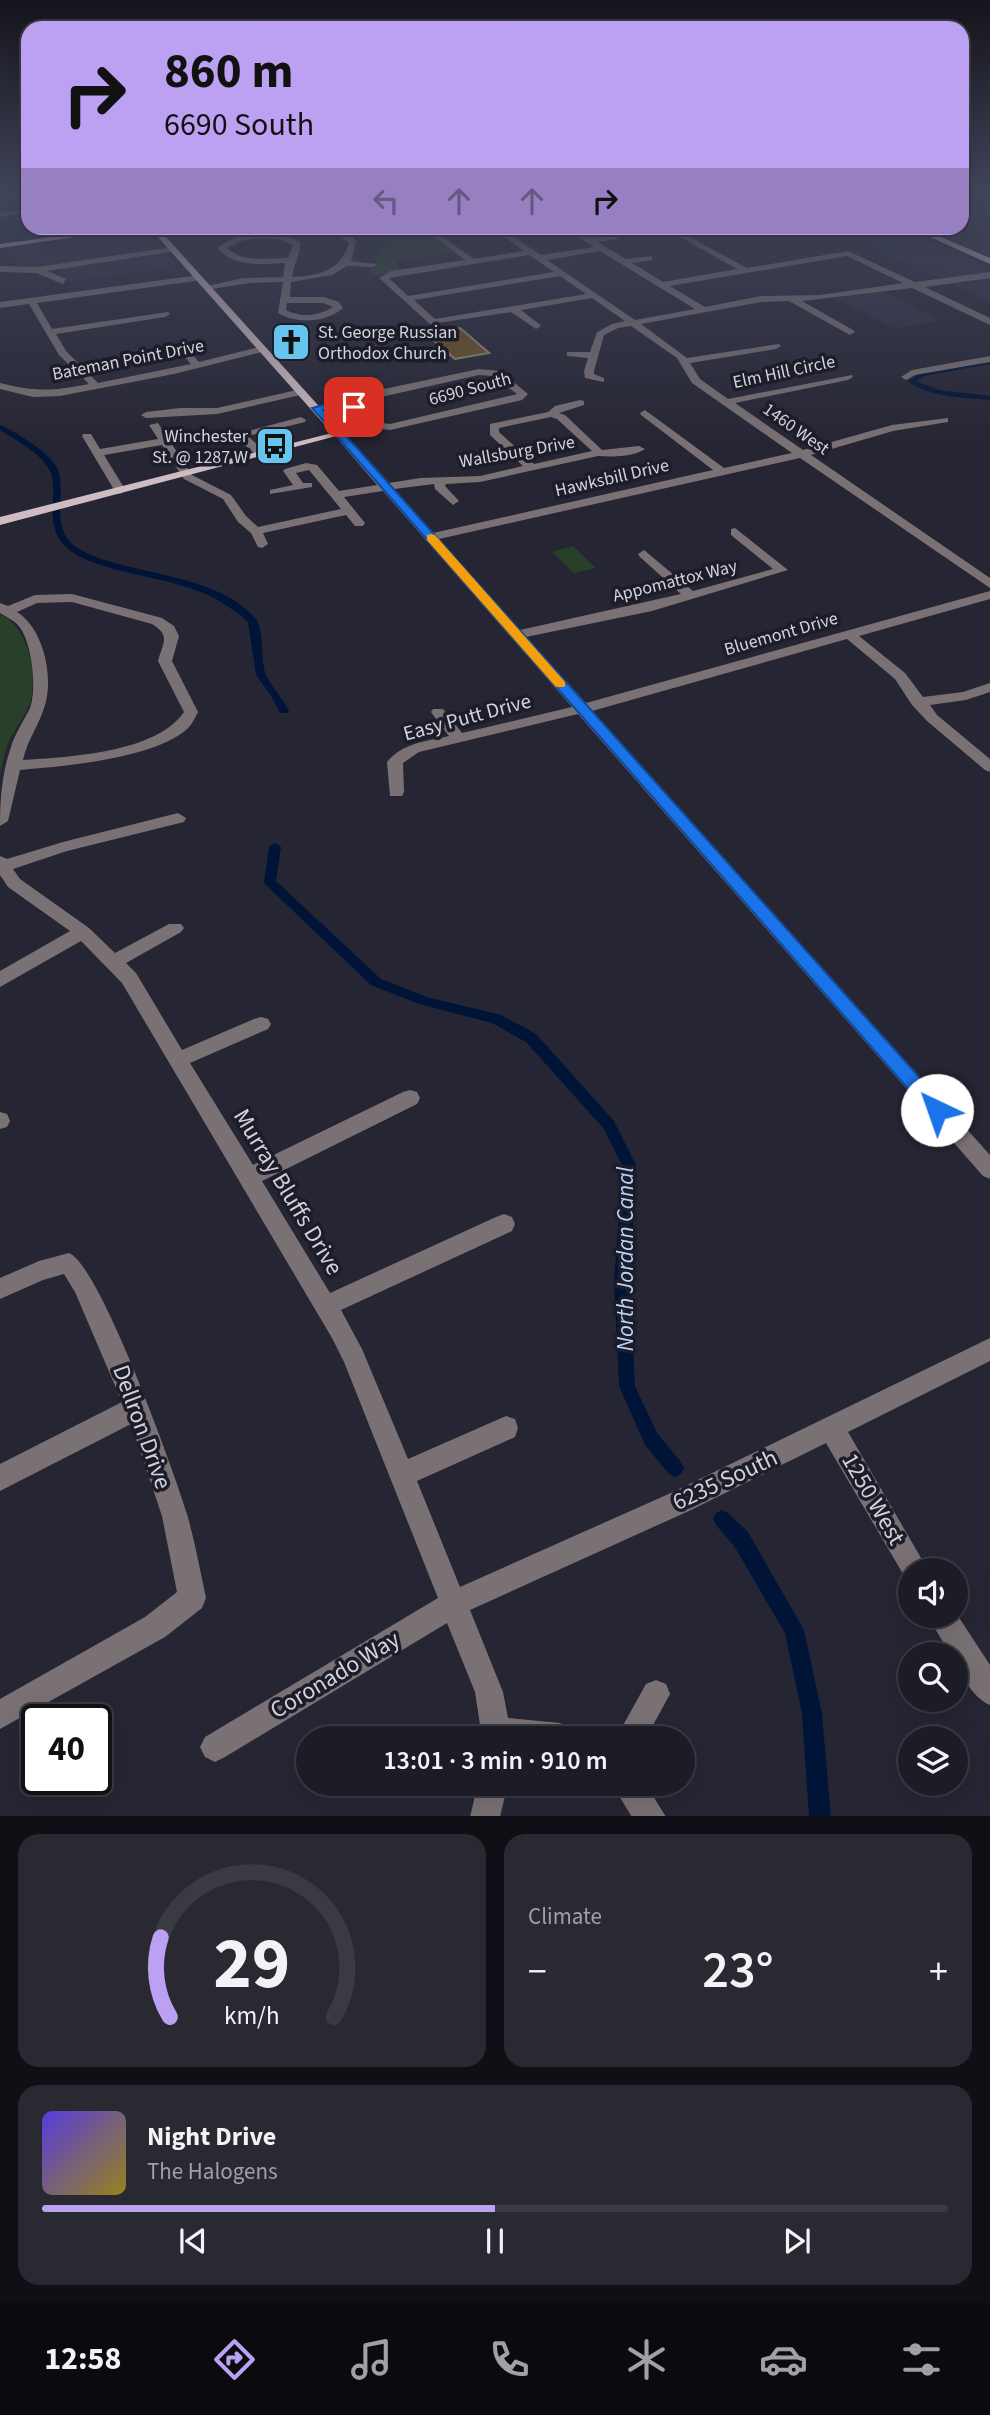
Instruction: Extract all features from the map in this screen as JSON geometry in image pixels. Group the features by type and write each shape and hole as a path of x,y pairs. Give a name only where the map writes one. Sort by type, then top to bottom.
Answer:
{"main road":[{"path":"0,521 120,491 192,477 261,454 339,434 197,276"}],"street":[{"path":"51,276 63,281"},
{"path":"285,300 324,300 337,304 338,308 328,314 293,317 281,311 288,276"},
{"path":"206,287 315,276"},
{"path":"388,276 383,278 433,323 591,296"},
{"path":"405,299 547,276"},
{"name":"1460 West","path":"567,276 591,296 687,361 693,378 990,584"},
{"path":"646,276 722,316"},
{"path":"661,285 713,276"},
{"path":"896,276 990,322"},
{"path":"600,380 589,376 603,331 631,322 761,299 820,298 883,287 984,276"},
{"path":"0,305 199,278"},
{"path":"789,298 850,332"},
{"path":"32,302 62,353 95,385"},
{"path":"513,309 536,327"},
{"path":"50,332 165,314"},
{"path":"687,361 776,345"},
{"path":"191,347 188,355 197,365"},
{"name":"Bateman Point Drive","path":"0,386 42,394 197,365 263,349"},
{"path":"570,354 594,355"},
{"path":"906,377 912,373 990,359"},
{"name":"6690 South","path":"317,408 490,372 523,394 519,398 390,427 356,423 331,406"},
{"name":"Elm Hill Circle","path":"727,402 848,377"},
{"path":"262,544 256,531 242,519 228,497 192,477 150,420 180,411 217,411 301,392"},
{"path":"344,413 350,411 361,397"},
{"path":"533,468 494,433 492,428 512,421 551,414 559,408 580,403"},
{"path":"645,413 723,472"},
{"name":"Wallsburg Drive","path":"551,414 561,418 596,447 598,453"},
{"path":"212,442 301,419"},
{"name":"Hawksbill Drive","path":"430,537 802,454 877,431 944,420"},
{"path":"284,424 297,435"},
{"path":"339,434 990,1170"},
{"path":"240,435 261,454"},
{"path":"87,436 120,491"},
{"path":"96,453 165,441"},
{"name":"Wallsburg Drive","path":"338,496 420,481 480,479 598,453 611,454 639,449"},
{"path":"300,487 289,471 311,467 359,523"},
{"name":"Wallsburg Drive","path":"441,480 439,487 453,501"},
{"path":"274,492 326,482"},
{"path":"256,531 349,511"},
{"name":"Appomattox Way","path":"516,635 691,596 782,570 735,532"},
{"path":"644,554 691,596"},
{"name":"Bluemont Drive","path":"581,708 990,595"},
{"path":"4,609 35,599 65,597 161,623 172,636 165,661 190,709 187,723 160,741 86,758 13,766"},
{"path":"0,821 19,744 37,706 42,683 30,632 21,620 4,609"},
{"path":"850,635 900,676 917,702 932,718 990,767"},
{"path":"917,702 966,696 990,687"},
{"name":"Easy Putt Drive","path":"396,792 394,767 397,758 414,749 581,708"},
{"path":"439,712 458,738"},
{"path":"1,865 178,818"},
{"name":"Murray Bluffs Drive","path":"1,865 14,883 83,932 115,961 138,990 326,1306 354,1357 455,1602 489,1692 495,1726"},
{"path":"115,961 175,928"},
{"path":"0,980 83,932"},
{"path":"179,1060 261,1024"},
{"path":"249,1177 410,1098"},
{"path":"326,1306 504,1224"},
{"name":"Dellron Drive","path":"0,1290 40,1271 69,1263 83,1285 138,1407 156,1455 183,1552 192,1598 155,1627 0,1715"},
{"name":"6235 South","path":"455,1602 682,1501 990,1349"},
{"path":"0,1478 138,1407"},
{"path":"402,1475 506,1428"},
{"name":"1250 West","path":"832,1429 908,1558"},
{"name":"Coronado Way","path":"215,1748 455,1602"},
{"path":"949,1628 990,1691"},
{"path":"637,1726 656,1694"},
{"path":"485,1816 490,1796"},
{"path":"636,1796 652,1816"}],"shaded area":[{"path":"65,276 109,276 69,282"},
{"path":"935,276 990,276 990,302"},
{"path":"880,289 941,320 894,329 835,298"}],"green space":[{"path":"573,546 596,568 574,573 552,552"},
{"path":"0,614 10,621 25,641 33,681 29,705 8,743 0,774"}],"building":[{"path":"460,328 489,353 455,359 426,334"}],"waterway":[{"path":"990,362 923,374 911,381 929,390 990,398"},
{"name":"North Jordan Canal","path":"0,427 46,459 54,470 57,521 63,539 70,547 105,562 185,583 221,597 253,621 261,675 284,711"},
{"name":"North Jordan Canal","path":"275,847 270,882 376,982 424,1001 496,1019 531,1038 609,1125 629,1165 622,1284 627,1386 651,1439 675,1468"},
{"name":"North Jordan Canal","path":"722,1519 741,1539 794,1630 812,1714 820,1816"}],"slow traffic":[{"path":"431,537 560,684"}],"place":[{"name":"St. George Russian Orthodox Church","path":"291,342"},
{"name":"Winchester St. @ 1287 W","path":"275,446"}],"route":[{"path":"354,407 344,413 338,407 317,408 937,1110"}]}
